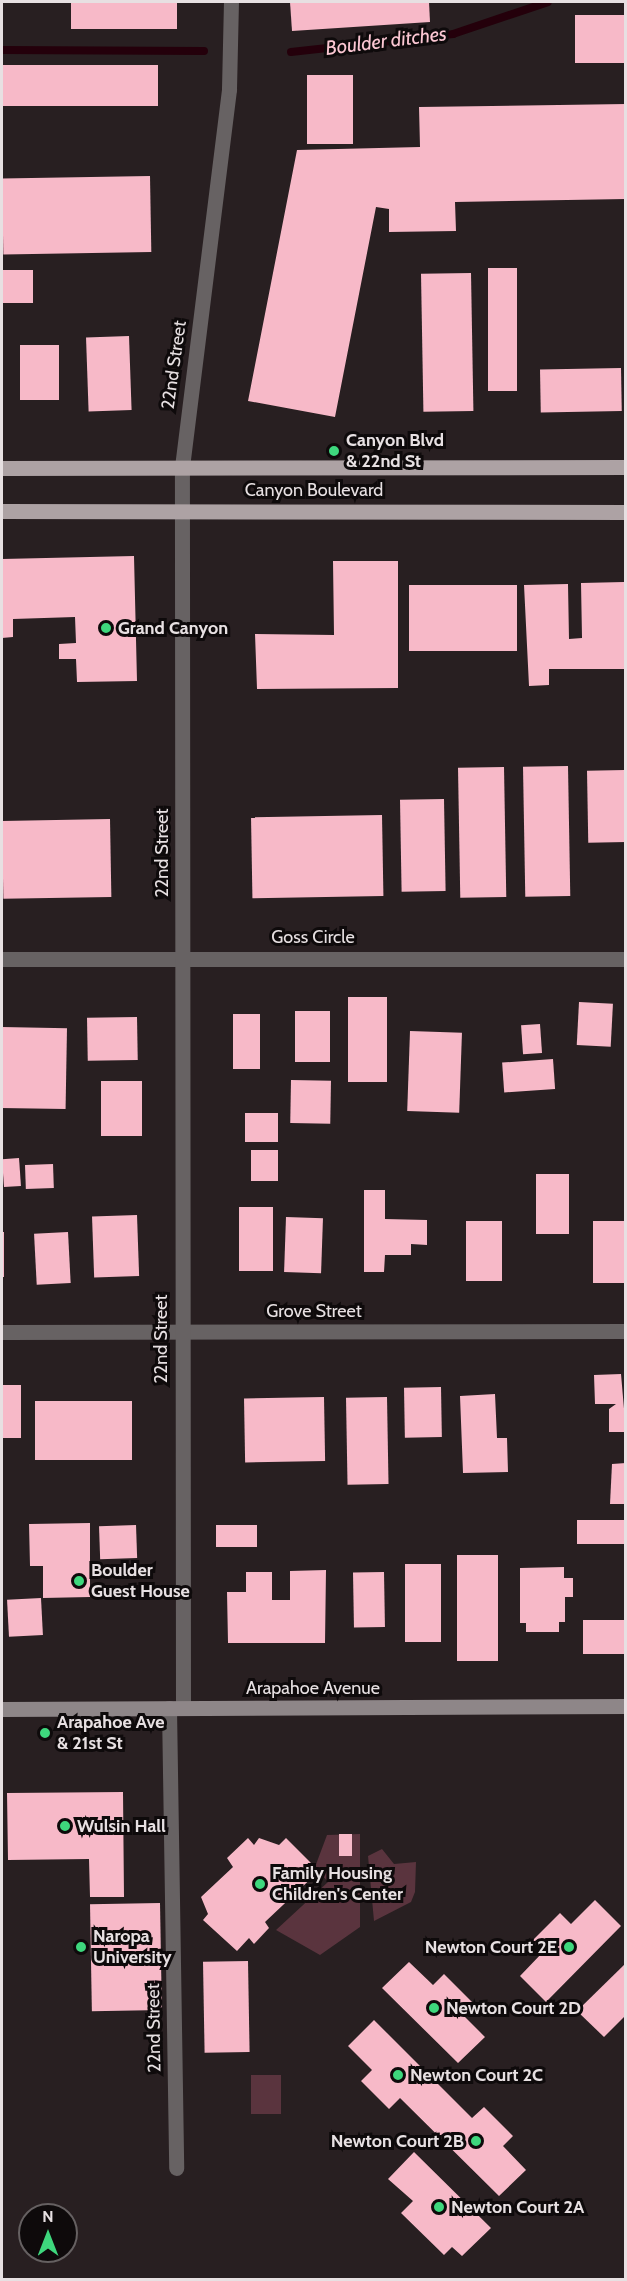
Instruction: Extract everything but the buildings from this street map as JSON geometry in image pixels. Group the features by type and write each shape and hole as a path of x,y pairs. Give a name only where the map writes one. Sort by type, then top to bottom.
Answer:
{"main road":[{"name":"Canyon Boulevard","path":"2,468 626,467"},
{"name":"Canyon Boulevard","path":"2,511 182,508 626,512"},
{"name":"Arapahoe Avenue","path":"2,1709 626,1706"}],"street":[{"name":"22nd Street","path":"176,2168 182,467 229,89 231,2"},
{"name":"Goss Circle","path":"2,959 626,958"},
{"name":"Grove Street","path":"2,1332 626,1331"}],"shaded area":[{"path":"360,1834 360,1927 320,1955 276,1930 328,1882 315,1867 327,1835"},
{"path":"382,1849 394,1864 416,1862 415,1892 411,1902 374,1921 368,1856"},
{"path":"251,2075 281,2075 281,2114 251,2114"}],"waterway":[{"name":"Boulder ditches","path":"291,52 453,34 548,2"},
{"name":"Boulder ditches","path":"2,50 204,51"}],"place":[{"name":"Canyon Blvd & 22nd St","path":"334,451"},
{"name":"Grand Canyon","path":"106,628"},
{"name":"Boulder Guest House","path":"79,1581"},
{"name":"Arapahoe Ave & 21st St","path":"45,1733"},
{"name":"Wulsin Hall","path":"65,1826"},
{"name":"Family Housing Children's Center","path":"260,1884"},
{"name":"Naropa University","path":"81,1947"},
{"name":"Newton Court 2E","path":"569,1947"},
{"name":"Newton Court 2D","path":"434,2008"},
{"name":"Newton Court 2C","path":"398,2075"},
{"name":"Newton Court 2B","path":"476,2141"},
{"name":"Newton Court 2A","path":"439,2207"}]}
